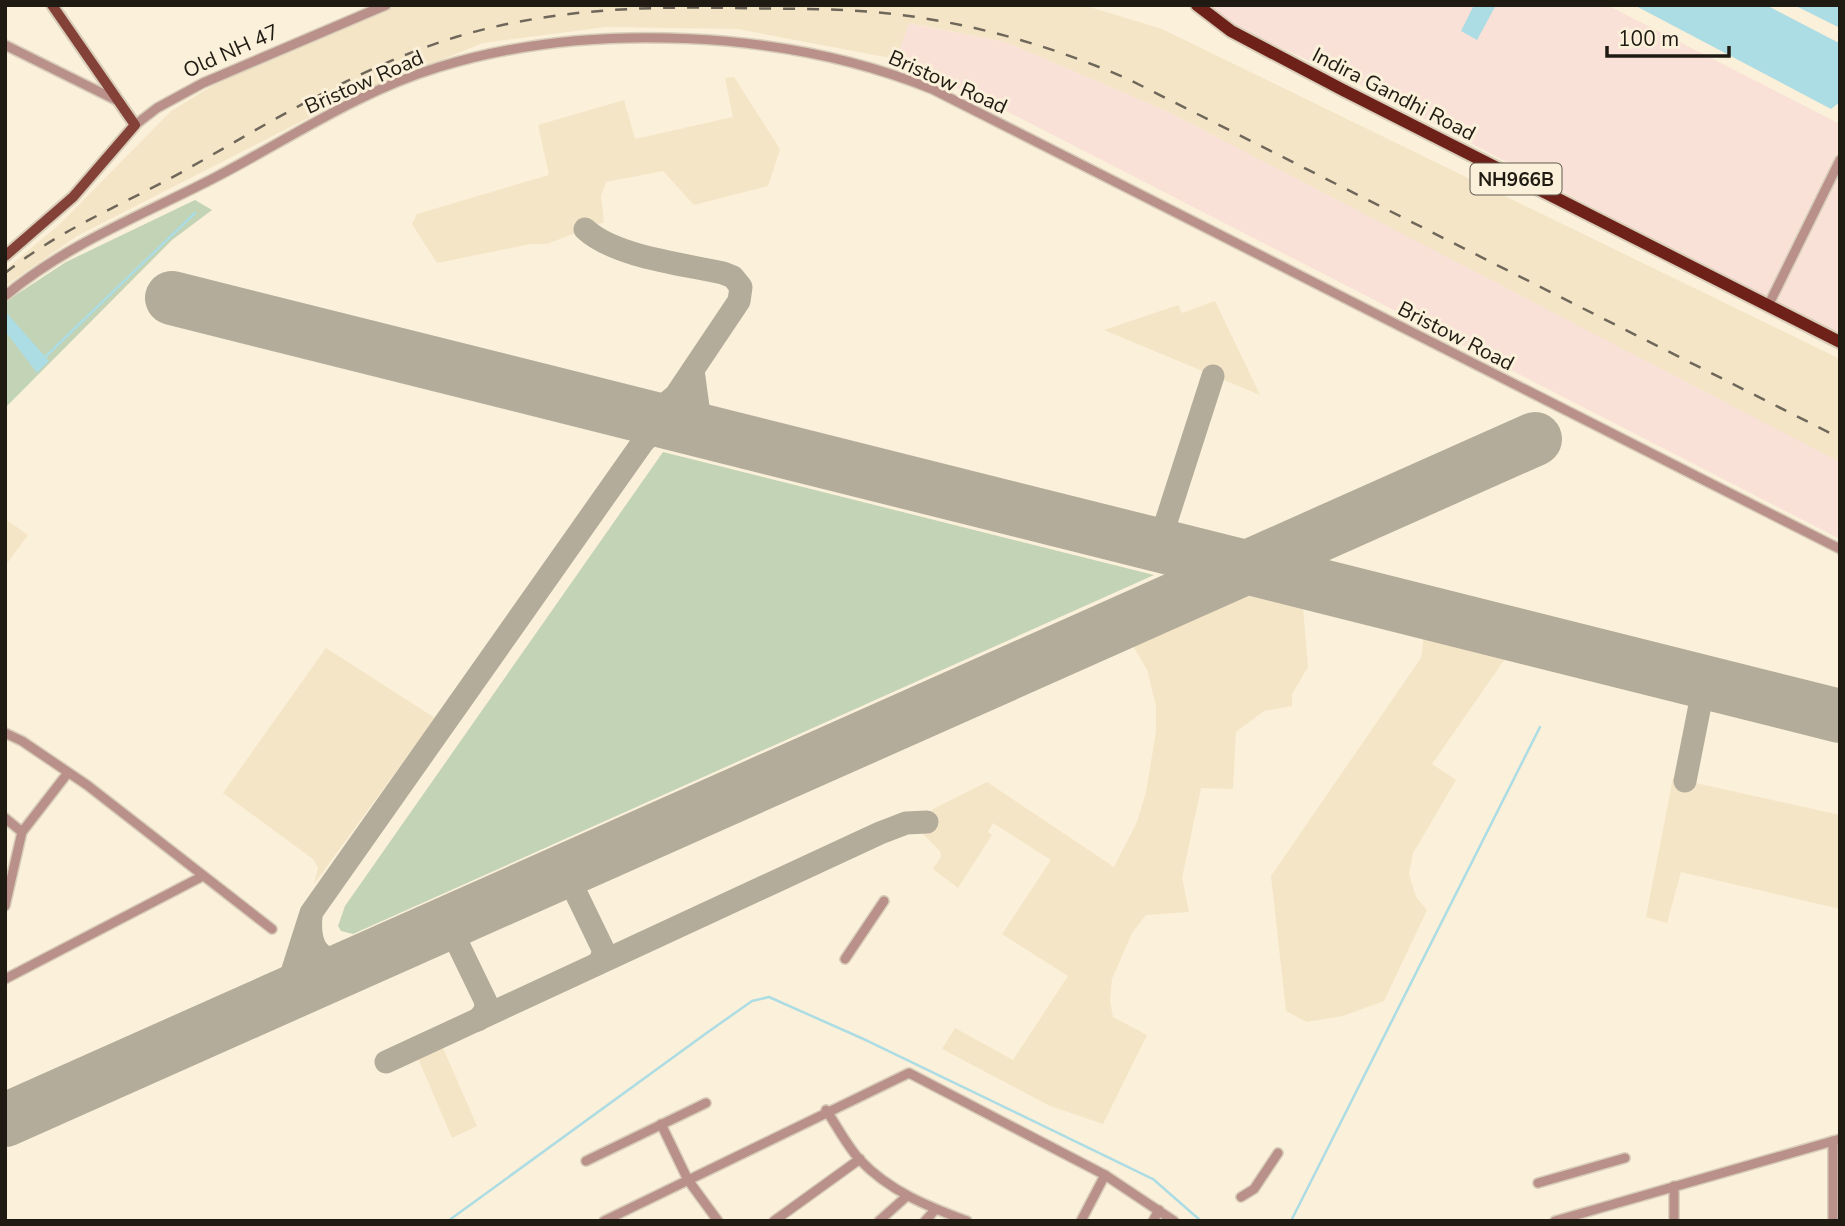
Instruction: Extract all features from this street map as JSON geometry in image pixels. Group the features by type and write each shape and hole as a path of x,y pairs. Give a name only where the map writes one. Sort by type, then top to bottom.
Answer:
{"highway":[{"name":"Indira Gandhi Road","path":"1198,5 1231,31 1264,49 1840,342"}],"main road":[{"path":"52,5 135,125"},
{"name":"Old NH 47","path":"5,256 72,197 135,125"}],"street":[{"name":"Old NH 47","path":"135,125 157,108 203,83 386,5"},
{"name":"Bristow Road","path":"5,296 66,252 218,176 343,107 438,67 530,47 695,37 857,62 932,89 1840,549"},
{"path":"5,45 116,100"},
{"path":"1768,306 1840,160"},
{"path":"5,733 22,741 67,774 87,785 272,929"},
{"path":"5,906 22,832 67,774"},
{"path":"5,818 22,832"},
{"path":"5,979 203,876"},
{"path":"845,959 884,901"},
{"path":"604,1221 909,1073 1105,1175 1174,1221"},
{"path":"586,1161 706,1103"},
{"path":"827,1111 860,1159 907,1196 935,1210 967,1221"},
{"path":"661,1124 688,1180 718,1221"},
{"path":"1555,1221 1836,1140 1833,1221"},
{"path":"1241,1197 1261,1180 1278,1153"},
{"path":"1538,1183 1625,1157"},
{"path":"774,1221 860,1159"},
{"path":"1080,1221 1105,1175"},
{"path":"1674,1186 1674,1221"},
{"path":"879,1221 907,1196"},
{"path":"925,1221 935,1210"},
{"path":"1153,1221 1159,1210"}],"shaded area":[{"path":"398,5 1083,5 1162,29 1840,359 1840,462 1169,112 1006,42 909,23 896,59 737,29 606,27 483,43 349,97 77,236 5,286 5,270 60,224 171,111 217,83"},
{"path":"1208,5 1607,5 1840,124 1840,337 1337,73 1229,25"},
{"path":"908,23 1006,42 1169,112 1817,447 1840,461 1840,539 1008,112 896,59"},
{"path":"734,77 780,149 768,186 694,205 663,171 606,182 601,196 604,222 547,244 531,244 437,263 412,224 417,214 549,175 538,125 624,100 635,139 733,117 725,78"},
{"path":"1215,301 1260,395 1104,330 1178,305 1182,313"},
{"path":"5,519 28,535 5,566"},
{"path":"1248,591 1303,607 1308,667 1292,694 1292,706 1264,711 1236,732 1233,789 1201,788 1182,878 1189,912 1146,915 1132,933 1112,979 1110,1001 1113,1017 1147,1035 1103,1124 1050,1106 942,1049 955,1028 1013,1060 1068,976 1002,934 1051,860 993,823 988,832 992,835 958,888 933,869 941,857 940,851 922,833 933,809 987,782 1114,867 1137,822 1146,792 1156,732 1156,706 1147,670 1132,644"},
{"path":"1424,636 1507,656 1432,764 1456,780 1413,853 1409,874 1416,897 1427,910 1384,1001 1343,1016 1307,1022 1286,1011 1271,876 1421,658"},
{"path":"326,648 435,718 314,884 318,868 313,859 223,793"},
{"path":"1673,778 1840,815 1840,909 1681,872 1667,923 1646,917"},
{"path":"443,1048 477,1126 452,1138 418,1058"}],"green space":[{"path":"195,200 212,210 172,240 5,408 5,302 66,262"},
{"path":"663,452 1154,575 353,934 341,931 338,926 345,906"}],"water":[{"path":"1474,5 1496,5 1477,40 1461,31"},
{"path":"1634,5 1840,5 1840,102 1831,109"},
{"path":"5,311 49,361 37,373 5,331"}],"pier":[{"path":"1766,5 1794,5 1840,28 1839,43"}],"waterway":[{"path":"44,358 195,213"},
{"path":"1291,1221 1540,727"},
{"path":"448,1221 752,1001 769,997 868,1041 1153,1179 1201,1221"}],"taxiway":[{"path":"585,229 598,239 631,253 723,273 733,277 741,287 739,301 676,395 661,408 635,412"},
{"path":"693,370 701,429"},
{"path":"1138,540 1157,533 1166,522 1213,376"},
{"path":"255,1009 288,985 311,913 643,442 648,432 647,423 635,412"},
{"path":"643,442 660,426 677,423"},
{"path":"1166,522 1170,536 1184,552"},
{"path":"1685,781 1702,695 1700,686 1694,680"},
{"path":"386,1062 880,833 906,823 927,822"},
{"path":"554,876 565,879 573,887 603,949 602,958 597,964"},
{"path":"311,916 313,943 318,951 333,959 369,958"},
{"path":"437,928 449,932 456,940 486,1002 485,1011 478,1020"}],"runway":[{"path":"172,298 1840,716"},
{"path":"5,1120 1535,439"}],"railway":[{"path":"5,273 69,231 316,97 384,64 456,37 558,15 626,9 820,9 874,12 940,21 1004,35 1067,55 1128,79 1840,438"}]}
